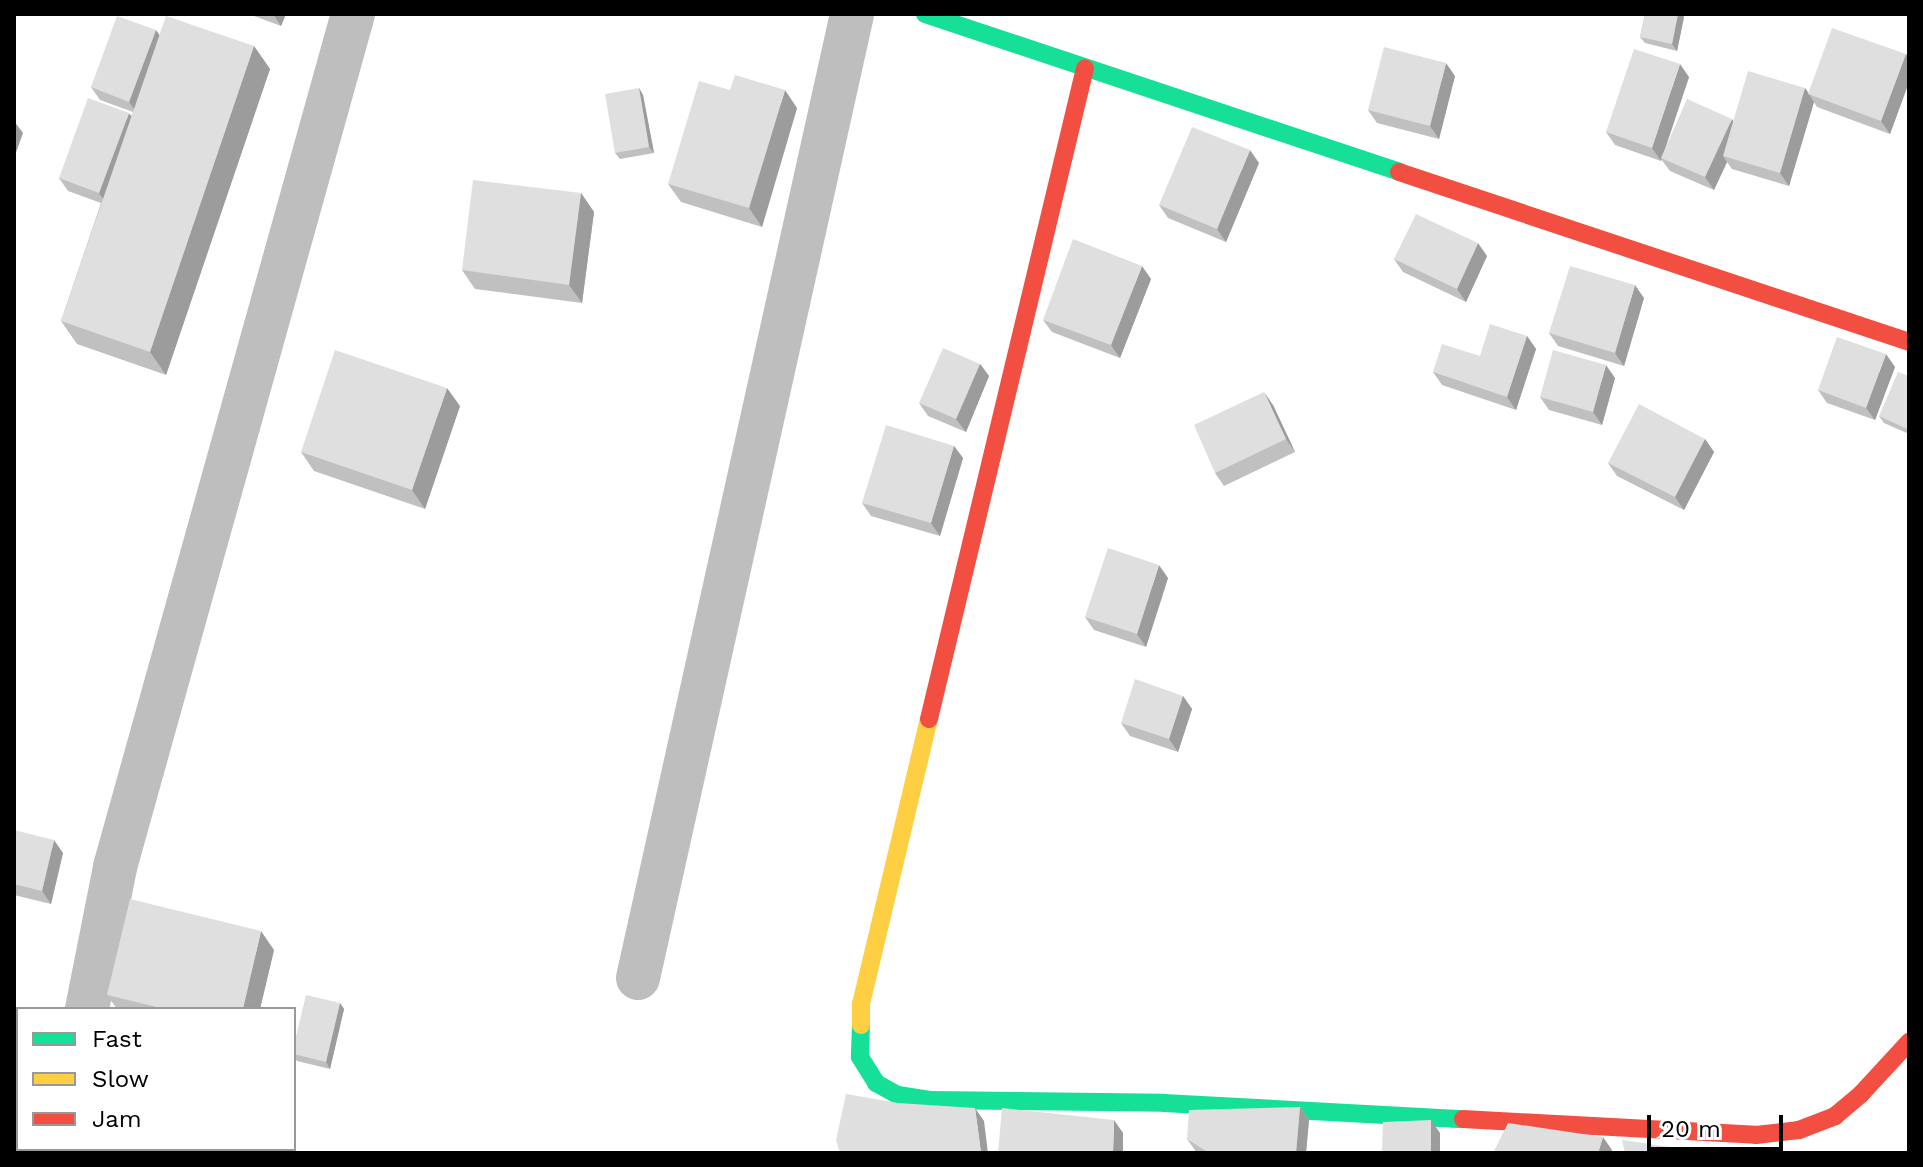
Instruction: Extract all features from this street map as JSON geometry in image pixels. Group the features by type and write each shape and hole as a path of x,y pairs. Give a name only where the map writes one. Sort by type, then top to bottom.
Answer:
{"street":[{"path":"87,1007 115,867 353,14"},
{"path":"638,978 852,14"},
{"path":"925,14 1909,342"},
{"path":"1085,68 861,1004 860,1057 876,1083 898,1095 930,1100 1208,1105 1756,1135 1799,1130 1835,1116 1861,1094 1909,1042"}],"building":[{"path":"1645,14 1678,14 1672,44 1640,37"},
{"path":"117,16 156,30 129,102 91,87"},
{"path":"166,16 254,46 150,352 61,321"},
{"path":"1832,28 1906,54 1881,121 1808,94"},
{"path":"1384,47 1446,63 1430,126 1368,110"},
{"path":"1634,49 1680,64 1652,148 1606,132"},
{"path":"1748,71 1805,88 1780,173 1723,156"},
{"path":"735,75 785,90 749,208 668,184 699,81 730,90"},
{"path":"639,88 649,147 615,153 605,94"},
{"path":"88,98 129,113 99,193 59,178"},
{"path":"1687,99 1732,119 1705,177 1661,158"},
{"path":"1192,127 1250,150 1217,229 1159,205"},
{"path":"473,180 581,193 569,285 462,270"},
{"path":"1416,214 1478,243 1457,289 1394,259"},
{"path":"1073,239 1142,266 1111,345 1043,320"},
{"path":"1570,266 1635,285 1615,353 1549,333"},
{"path":"1490,324 1527,336 1507,397 1433,372 1442,344 1480,356"},
{"path":"1837,337 1886,354 1866,408 1818,390"},
{"path":"943,348 980,364 956,419 919,403"},
{"path":"335,350 447,388 412,490 301,452"},
{"path":"1553,350 1606,365 1593,412 1540,397"},
{"path":"1898,372 1909,376 1907,429 1879,416"},
{"path":"1264,392 1286,439 1215,473 1194,425"},
{"path":"1639,404 1705,439 1675,497 1608,463"},
{"path":"886,425 954,446 931,523 862,503"},
{"path":"1108,548 1159,565 1137,634 1085,617"},
{"path":"1135,679 1183,696 1169,739 1121,723"},
{"path":"14,830 54,840 42,891 14,884"},
{"path":"130,899 261,931 243,1007 157,1007 107,995"},
{"path":"306,995 340,1003 326,1062 296,1054 296,1037"},
{"path":"846,1094 898,1103 975,1108 981,1153 840,1153 836,1140"},
{"path":"1300,1107 1296,1153 1209,1153 1187,1139 1189,1110"},
{"path":"1002,1108 1114,1120 1113,1153 998,1153"},
{"path":"1431,1120 1431,1153 1382,1153 1383,1122"},
{"path":"1508,1123 1603,1137 1598,1153 1493,1153"},
{"path":"1622,1140 1712,1153 1625,1153"}],"traffic: fast":[{"path":"925,14 1399,172"},
{"path":"861,1025 860,1057 876,1083 898,1095 930,1100 1164,1103 1463,1119"}],"traffic: slow":[{"path":"861,1025 861,1004 929,719"}],"traffic: jam":[{"path":"929,719 1085,68"},
{"path":"1399,172 1909,342"},
{"path":"1463,1119 1756,1135 1799,1130 1835,1116 1861,1094 1909,1042"}]}
